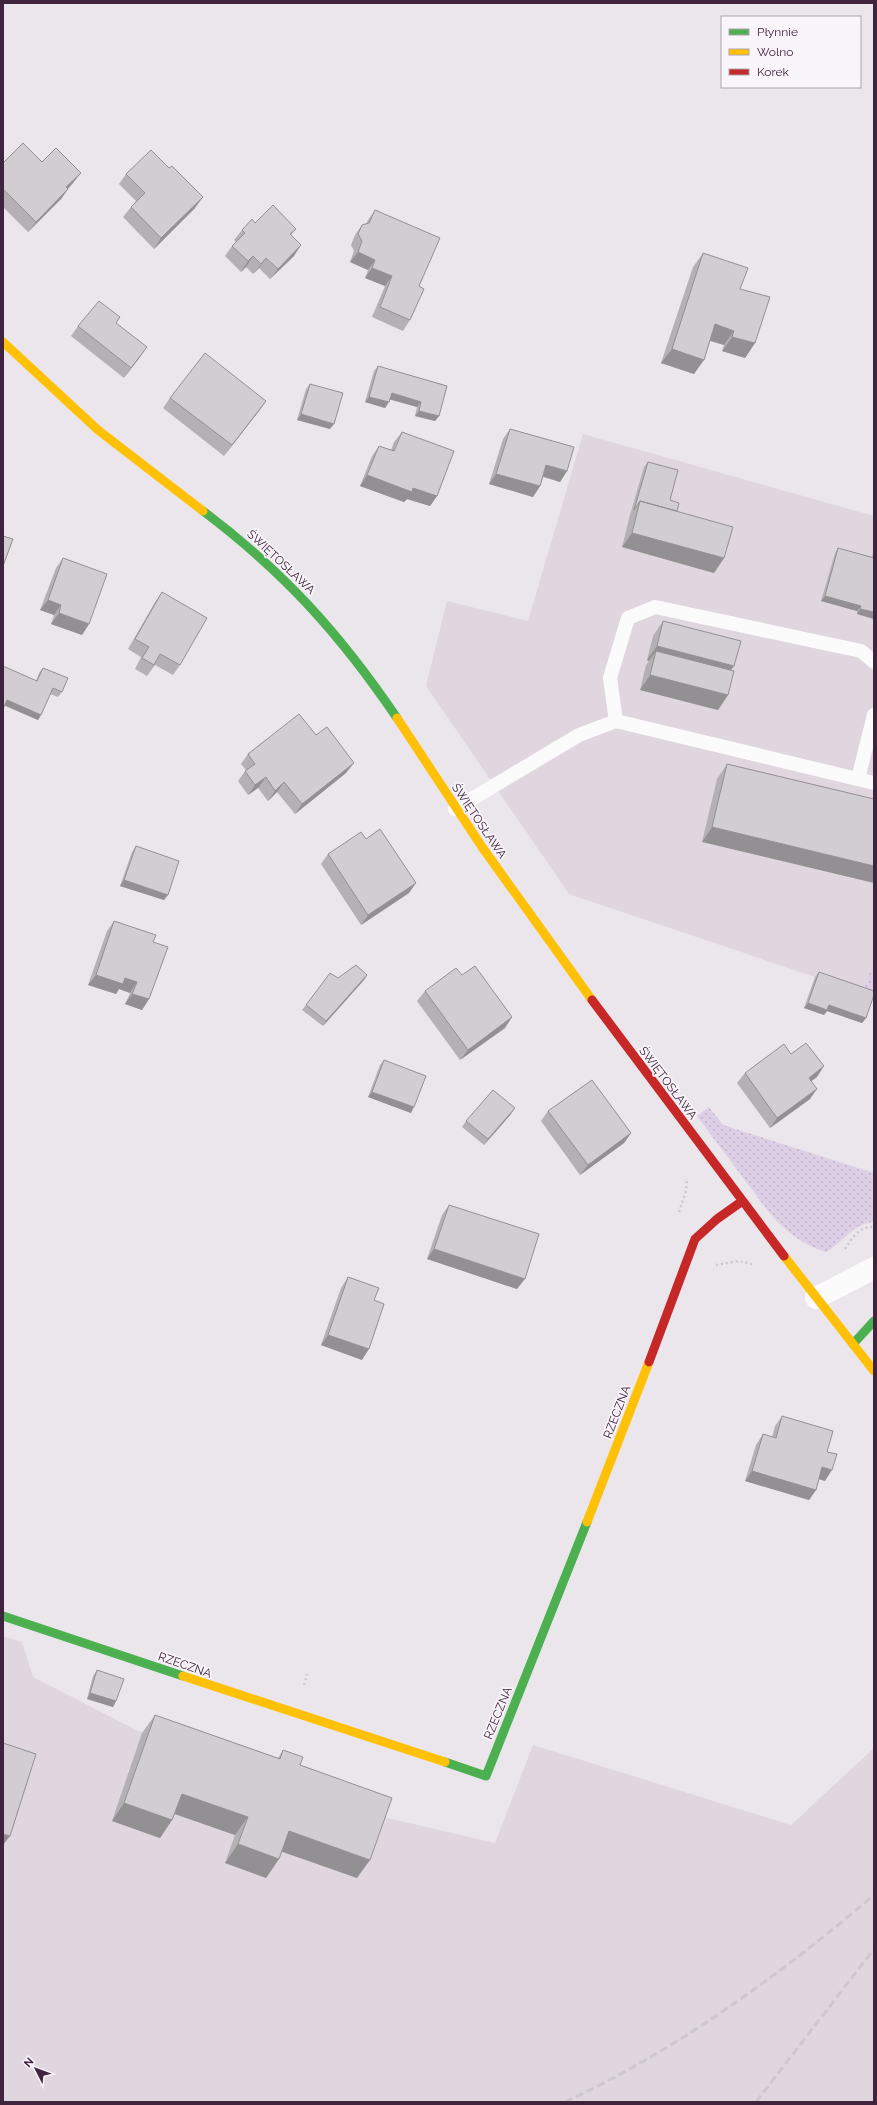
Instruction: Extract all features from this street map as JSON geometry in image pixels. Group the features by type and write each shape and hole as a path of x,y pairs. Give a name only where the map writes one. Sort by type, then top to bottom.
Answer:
{"street":[{"name":"ŚWIĘTOSŁAWA","path":"3,342 43,381 100,431 228,530 272,568 299,594 344,646 378,692 455,809 568,968 741,1202 874,1371"},
{"name":"RZECZNA","path":"3,1616 311,1720 486,1776 600,1490 695,1239 717,1219 741,1202"},
{"path":"816,1298 874,1268"},
{"path":"853,1344 874,1321"}],"lane":[{"path":"616,721 610,678 628,618 655,607 861,651 874,662"},
{"path":"858,779 874,715"},
{"path":"455,809 579,735 616,721 874,783"}],"path":[{"path":"677,1217 686,1191 685,1172"},
{"path":"695,1239 715,1266 739,1261 753,1264 759,1268"}],"shaded area":[{"path":"583,434 874,516 874,997 569,894 426,686 447,601 528,621"},
{"path":"874,962 874,997 863,993"},
{"path":"709,1107 723,1125 874,1173 874,1222 867,1223 854,1229 826,1252 801,1241 780,1224 768,1211 697,1116"},
{"path":"3,1636 22,1642 33,1677 142,1733 379,1816 495,1843 533,1745 791,1825 874,1748 874,2102 3,2102"}],"building":[{"path":"23,143 42,162 56,148 81,173 66,187 68,189 36,222 3,189 3,163"},
{"path":"151,150 169,168 172,166 203,197 161,238 131,207 145,193 126,174"},
{"path":"273,205 296,229 290,234 301,245 278,269 266,258 261,264 253,256 248,261 232,246 245,233 242,230 252,219 255,223"},
{"path":"375,210 440,238 419,286 424,289 410,320 380,307 392,276 372,268 375,260 358,252 362,241 358,234 362,225 369,223"},
{"path":"703,253 748,268 740,289 770,297 755,343 732,337 734,331 715,324 704,360 672,349"},
{"path":"99,301 120,317 116,323 147,347 131,368 78,326"},
{"path":"205,353 266,401 232,445 170,398"},
{"path":"378,366 447,386 439,416 419,411 421,402 392,393 389,402 369,397"},
{"path":"310,384 343,393 334,424 301,414"},
{"path":"510,429 574,447 567,471 546,465 540,486 496,474"},
{"path":"402,432 454,451 437,496 413,488 412,492 367,475 379,446 394,451"},
{"path":"648,462 678,470 670,500 679,503 677,511 640,501 634,510"},
{"path":"640,501 733,527 724,558 632,533"},
{"path":"3,536 13,539 3,566"},
{"path":"838,548 874,558 874,612 860,609 861,606 825,596"},
{"path":"63,558 107,574 89,624 59,613 61,605 48,600"},
{"path":"162,592 207,618 180,665 160,654 154,665 142,658 149,647 135,639"},
{"path":"663,621 741,641 734,666 657,646"},
{"path":"656,651 734,671 728,695 650,675"},
{"path":"3,666 37,681 43,668 68,678 62,692 53,688 41,715 7,700 3,709"},
{"path":"299,714 316,735 327,727 354,763 302,804 284,782 275,791 266,777 255,785 245,771 255,764 248,754"},
{"path":"727,764 874,799 874,866 712,827"},
{"path":"380,829 416,883 368,915 328,854 361,832 366,839"},
{"path":"136,846 179,861 168,895 124,880"},
{"path":"114,921 156,935 153,942 168,947 149,999 132,994 137,982 125,978 123,984 96,975"},
{"path":"356,965 367,975 326,1021 306,1005 330,973 338,978"},
{"path":"475,966 512,1017 468,1050 425,991 456,968 462,975"},
{"path":"819,972 874,991 866,1018 829,1005 827,1010 808,1003"},
{"path":"806,1043 824,1066 809,1078 817,1089 777,1118 745,1073 784,1044 791,1054"},
{"path":"384,1060 426,1076 414,1107 372,1092"},
{"path":"592,1080 631,1133 588,1165 548,1111"},
{"path":"493,1090 515,1108 488,1139 466,1121"},
{"path":"449,1205 539,1234 525,1279 434,1249"},
{"path":"348,1277 379,1288 374,1300 384,1304 369,1349 328,1335"},
{"path":"782,1416 833,1431 827,1452 837,1454 832,1470 822,1467 816,1490 752,1471 763,1434 776,1438"},
{"path":"97,1670 124,1679 116,1701 90,1693"},
{"path":"155,1715 280,1759 283,1750 303,1757 300,1765 392,1798 370,1860 289,1831 279,1859 238,1844 248,1817 182,1794 172,1820 124,1803"},
{"path":"3,1743 36,1754 10,1836 3,1834"}],"railway":[{"path":"565,2102 647,2059 726,2009 802,1954 874,1895"},
{"path":"756,2102 874,1949"}],"traffic: fast":[{"path":"203,511 259,557 309,606 354,659 376,687 397,718"},
{"path":"853,1344 874,1321"},
{"path":"445,1762 486,1776 587,1522"},
{"path":"3,1616 183,1676"}],"traffic: slow":[{"path":"3,342 98,430 203,511"},
{"path":"397,718 482,847 592,1000"},
{"path":"784,1256 874,1371"},
{"path":"587,1522 649,1362"},
{"path":"183,1676 445,1762"}],"traffic: jam":[{"path":"592,1000 784,1256"},
{"path":"649,1362 695,1239 717,1219 741,1202"}]}
